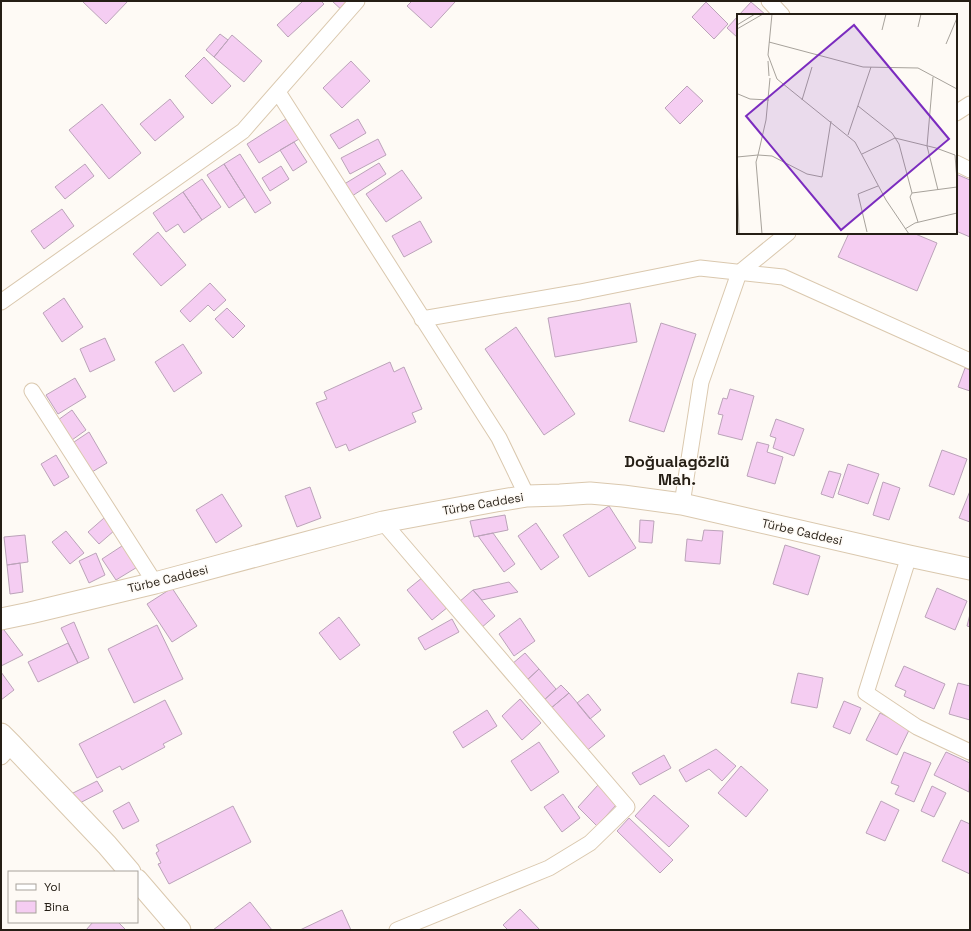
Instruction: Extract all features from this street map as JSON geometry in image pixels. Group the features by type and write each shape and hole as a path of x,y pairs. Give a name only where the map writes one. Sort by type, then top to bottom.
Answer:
{"street":[{"path":"1,302 243,131 357,1"},
{"path":"769,1 781,14"},
{"path":"278,92 499,438 527,496"},
{"path":"957,112 970,104"},
{"path":"957,164 970,170"},
{"path":"682,504 701,382 739,273 787,234"},
{"path":"422,319 580,292 700,268 783,277 970,361"},
{"path":"32,391 155,583"},
{"name":"Türbe Caddesi","path":"1,619 155,583 383,522 527,496 590,494 623,496 682,504 970,569"},
{"path":"383,522 627,807 590,843 549,868 397,930"},
{"path":"909,556 866,693 917,727 970,752"},
{"path":"5,745 106,845 129,871"},
{"path":"138,881 180,930"}],"building":[{"path":"82,1 128,1 106,24"},
{"path":"303,1 321,1 324,4 288,37 277,25"},
{"path":"332,1 353,1 344,12"},
{"path":"412,1 455,2 431,28 407,6"},
{"path":"706,2 728,24 714,39 692,17"},
{"path":"751,2 765,14 740,14"},
{"path":"737,17 737,37 727,28"},
{"path":"220,34 228,40 214,57 206,50"},
{"path":"232,35 262,61 244,82 214,57"},
{"path":"204,57 231,86 212,104 185,76"},
{"path":"351,61 370,81 342,108 323,88"},
{"path":"687,86 703,101 680,124 665,108"},
{"path":"170,99 184,117 155,141 140,124"},
{"path":"102,104 141,153 109,179 69,130"},
{"path":"286,119 299,139 259,163 247,144"},
{"path":"358,119 366,133 339,149 330,135"},
{"path":"378,139 386,155 350,174 341,158"},
{"path":"294,142 307,162 293,171 280,150"},
{"path":"240,154 271,203 255,213 224,164"},
{"path":"379,163 386,174 349,198 341,186"},
{"path":"85,164 94,176 65,199 55,187"},
{"path":"224,164 245,197 229,208 207,175"},
{"path":"281,166 289,179 270,191 262,178"},
{"path":"402,170 422,198 386,222 366,194"},
{"path":"957,174 970,180 970,237 957,231"},
{"path":"202,179 221,207 202,220 183,192"},
{"path":"183,192 202,220 184,233 178,224 166,232 153,213"},
{"path":"62,209 74,226 44,249 31,231"},
{"path":"420,221 432,242 404,257 392,236"},
{"path":"158,232 186,265 161,286 133,254"},
{"path":"849,234 915,234 937,243 917,291 838,257"},
{"path":"210,283 226,300 214,311 208,305 190,322 180,311"},
{"path":"64,298 83,327 62,342 43,313"},
{"path":"630,303 637,342 555,357 548,318"},
{"path":"227,308 245,326 233,338 215,319"},
{"path":"661,323 696,334 664,432 629,421"},
{"path":"516,327 575,414 544,435 485,349"},
{"path":"105,338 115,360 90,372 80,349"},
{"path":"183,344 202,373 174,392 155,362"},
{"path":"390,362 394,372 404,367 422,409 412,413 416,422 349,451 346,444 336,448 316,403 327,399 324,392"},
{"path":"965,368 970,370 970,391 958,387"},
{"path":"75,378 86,397 58,414 46,395"},
{"path":"730,389 754,396 742,440 718,434 723,415 718,414 723,398 727,399"},
{"path":"72,410 86,430 72,440 58,420"},
{"path":"776,419 804,429 794,456 773,448 776,438 770,436"},
{"path":"89,432 107,463 92,472 74,442"},
{"path":"757,442 769,445 767,452 783,457 775,484 747,476"},
{"path":"942,450 967,459 954,495 929,486"},
{"path":"56,455 69,477 54,486 41,464"},
{"path":"848,464 879,474 868,504 838,494"},
{"path":"829,471 841,474 833,498 821,494"},
{"path":"883,482 900,488 889,520 873,515"},
{"path":"310,487 321,518 297,527 285,496"},
{"path":"970,491 970,522 959,518"},
{"path":"222,494 242,526 216,543 196,510"},
{"path":"609,506 636,548 589,577 563,535"},
{"path":"505,515 508,530 474,537 470,521"},
{"path":"104,518 115,530 99,544 88,532"},
{"path":"640,520 654,521 652,543 639,542"},
{"path":"536,523 559,557 541,570 518,536"},
{"path":"704,530 723,531 720,564 685,561 687,539 702,541"},
{"path":"66,531 84,553 70,564 52,542"},
{"path":"493,533 515,564 504,572 478,536"},
{"path":"25,535 28,562 7,565 4,537"},
{"path":"125,544 139,566 116,580 102,559"},
{"path":"785,545 820,556 808,595 773,584"},
{"path":"96,553 105,575 89,583 79,561"},
{"path":"20,563 23,592 10,594 7,565"},
{"path":"423,577 448,607 432,620 407,590"},
{"path":"509,582 518,592 482,600 473,590"},
{"path":"172,588 197,626 172,642 147,604"},
{"path":"937,588 967,601 955,630 925,617"},
{"path":"473,590 495,616 481,628 459,602"},
{"path":"970,614 970,627 967,626"},
{"path":"339,617 360,645 340,660 319,633"},
{"path":"520,618 535,641 514,656 499,634"},
{"path":"452,619 459,632 425,650 418,638"},
{"path":"74,622 89,658 78,663 61,628"},
{"path":"157,625 183,679 134,703 108,649"},
{"path":"1,626 23,655 1,666"},
{"path":"68,643 78,663 38,682 28,662"},
{"path":"525,653 539,669 526,681 512,664"},
{"path":"904,666 945,684 934,709 904,696 906,691 895,686"},
{"path":"539,669 556,689 543,701 526,681"},
{"path":"1,672 14,690 1,700"},
{"path":"798,673 823,678 817,708 791,703"},
{"path":"958,683 970,686 970,720 949,714"},
{"path":"561,685 569,693 550,709 543,701"},
{"path":"569,693 605,736 585,752 550,709"},
{"path":"588,694 601,710 590,719 577,703"},
{"path":"520,699 541,723 522,740 502,716"},
{"path":"165,700 182,734 163,744 165,747 122,770 120,766 97,778 79,744"},
{"path":"844,701 861,708 850,734 833,727"},
{"path":"487,710 497,726 463,748 453,732"},
{"path":"880,713 910,728 897,755 866,740"},
{"path":"539,742 559,772 531,791 511,761"},
{"path":"716,749 736,766 722,781 709,769 686,782 679,770"},
{"path":"904,752 931,763 914,802 895,794 899,786 891,783"},
{"path":"946,752 970,763 969,792 934,775"},
{"path":"664,755 671,768 640,785 632,773"},
{"path":"741,766 768,790 746,817 718,793"},
{"path":"97,781 103,791 74,806 69,795"},
{"path":"598,785 617,804 597,826 578,807"},
{"path":"932,786 946,793 934,817 921,811"},
{"path":"563,794 580,818 562,832 544,807"},
{"path":"654,795 689,826 669,847 635,816"},
{"path":"881,801 899,810 885,841 866,833"},
{"path":"129,802 139,821 123,829 113,811"},
{"path":"233,806 251,842 169,884 158,864 161,863 156,853 159,851 156,845"},
{"path":"629,818 673,860 660,873 617,831"},
{"path":"961,820 970,824 970,874 942,861"},
{"path":"250,902 272,930 213,930"},
{"path":"520,909 540,930 508,930 503,925"},
{"path":"342,910 351,930 300,930"},
{"path":"92,923 119,923 126,930 86,930"}],"district":[{"name":"Doğualagözlü Mah.","path":"677,470"}]}
